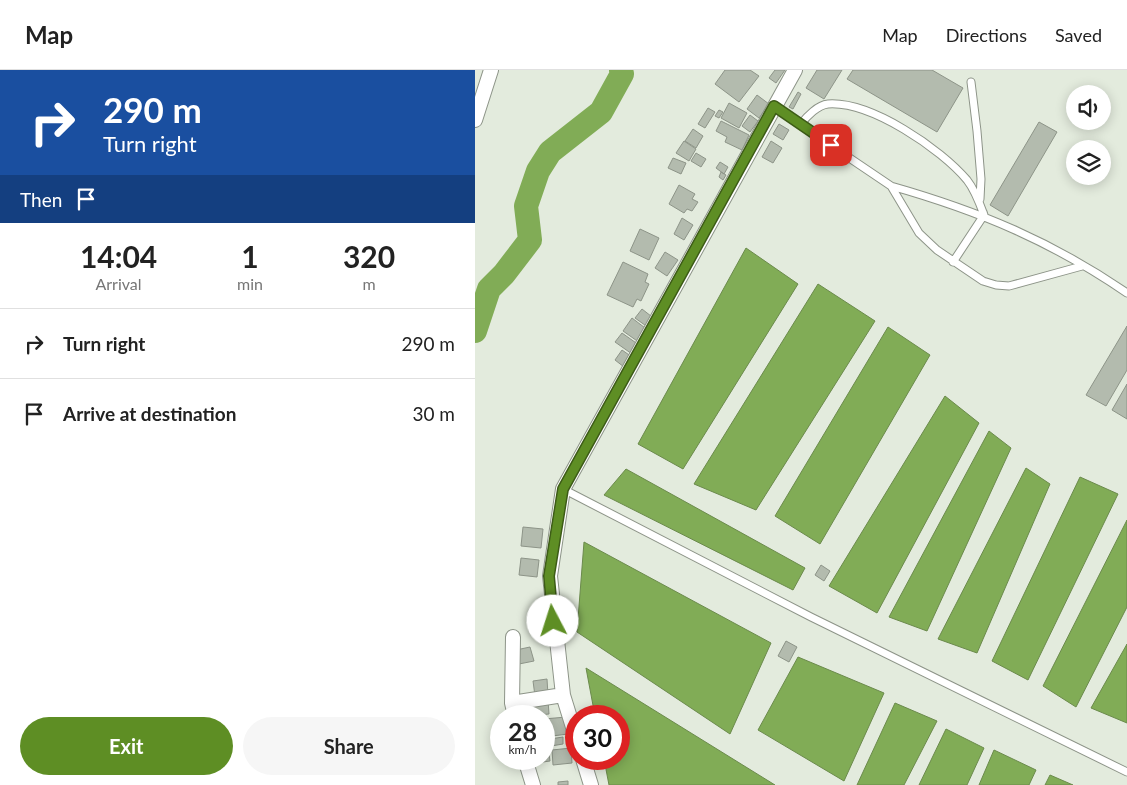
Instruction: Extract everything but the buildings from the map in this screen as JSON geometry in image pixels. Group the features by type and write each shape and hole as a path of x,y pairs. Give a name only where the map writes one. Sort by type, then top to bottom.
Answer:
{"street":[{"path":"475,120 491,70"},
{"path":"566,705 563,695 549,576 563,489 795,70"},
{"path":"513,637 514,705"},
{"path":"528,705 563,695"},
{"path":"528,770 533,785"},
{"path":"586,770 591,785"}],"lane":[{"path":"953,262 984,215 979,197 981,180 971,82"},
{"path":"801,124 807,116 827,104 858,107 879,116 919,138 968,181 984,215"},
{"path":"774,106 891,186 984,215 1035,237 1127,293"},
{"path":"891,186 919,232 953,262 983,281 1009,286 1083,266"},
{"path":"563,489 811,617 1127,772"}],"shaded area":[{"path":"746,248 798,284 683,469 638,444"},
{"path":"818,284 875,321 756,510 694,484"},
{"path":"888,327 930,355 820,544 775,516"},
{"path":"945,396 979,423 877,613 829,586"},
{"path":"989,431 1011,448 927,631 889,617"},
{"path":"1026,468 1050,484 977,653 938,639"},
{"path":"626,469 805,568 793,590 604,495"},
{"path":"1080,477 1118,494 1028,680 992,661"},
{"path":"1127,520 1127,607 1076,707 1043,686"},
{"path":"584,542 771,643 730,734 577,632"},
{"path":"1127,644 1127,723 1091,708"},
{"path":"798,657 884,693 844,781 758,730"},
{"path":"586,668 775,785 609,785 606,770 630,770 630,705 593,705"},
{"path":"895,703 937,721 904,785 857,785"},
{"path":"946,729 984,748 967,785 919,785"},
{"path":"994,750 1036,770 1029,785 979,785"},
{"path":"1050,775 1073,785 1045,785"}],"waterway":[{"path":"475,331 489,289 504,274 530,240 526,206 538,171 550,152 601,112 622,74 621,70"}],"route":[{"path":"553,621 549,576 563,489 610,408 774,106 831,145"}]}
